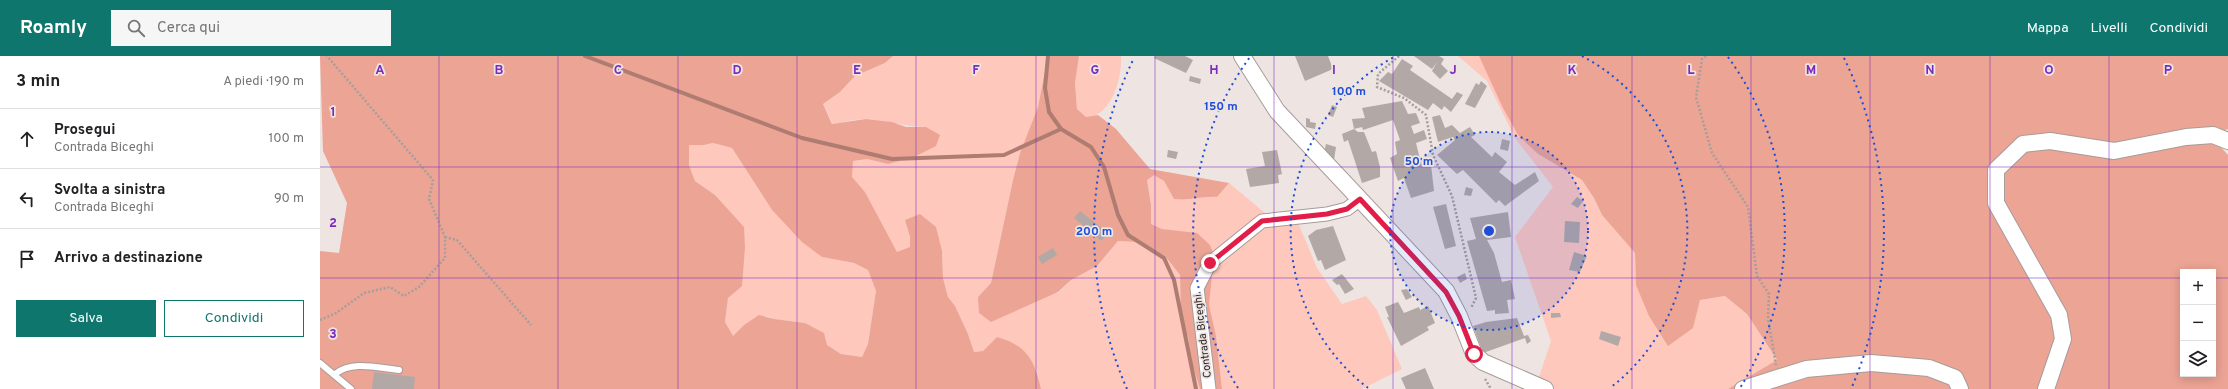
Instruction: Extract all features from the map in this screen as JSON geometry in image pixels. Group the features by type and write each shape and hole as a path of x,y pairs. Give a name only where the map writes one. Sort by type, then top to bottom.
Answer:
{"street":[{"path":"1242,56 1277,111 1446,292 1459,316 1474,354 1483,362 1545,389"},
{"path":"2046,389 2063,339 2060,315 1996,203 1996,170 2023,144 2050,141 2114,151 2186,137 2214,135 2228,142"},
{"name":"Contrada Biceghi","path":"1209,389 1198,288 1210,263 1262,221 1327,214 1347,209 1360,199"},
{"path":"1743,389 1806,369 1871,363 1929,368 1957,383"}],"lane":[{"path":"320,363 335,374 351,389"},
{"path":"335,374 342,368 358,366 399,370"}],"path":[{"path":"320,320 336,313 364,293 390,287 404,296 419,287 445,258 445,237 429,199 433,180 327,56"},
{"path":"1399,56 1378,74 1377,87 1404,98 1426,115 1433,155 1452,196 1476,298 1473,306 1459,316"},
{"path":"1706,56 1702,59 1696,97 1712,153 1748,207 1757,276 1769,294 1768,319 1778,378"},
{"path":"445,237 457,240 531,325"}],"shaded area":[{"path":"320,56 893,56 885,63 855,76 840,92 823,104 832,124 866,119 892,122 906,127 926,127 940,135 936,146 914,157 888,164 867,159 853,161 852,177 865,192 897,252 910,247 910,237 905,220 920,214 936,227 942,251 943,278 948,297 955,306 968,334 974,352 983,351 997,337 1015,344 1028,355 1036,370 1041,389 320,389 320,251 339,253 347,203 323,151","holes":["713,143 732,148 772,210 802,242 822,257 854,263 868,270 876,291 868,344 862,357 841,354 827,345 824,333 805,323 774,319 759,315 744,325 733,336 725,322 728,298 742,286 745,248 744,227 715,195 695,181 689,165 689,145 704,145"]},
{"path":"893,56 1048,56 1038,107 1020,153 1013,180 991,283 978,297 1058,293 1071,280 1097,266 1118,241 1137,242 1165,256 1180,275 1181,320 1188,336 1193,366 1200,389 1041,389 1037,370 997,337 983,351 974,352 968,334 955,306 948,297 943,278 942,251 905,220 910,237 910,247 897,253 865,192 851,177 853,161 867,159 888,164 926,127 867,119 833,124 823,104 840,92 855,76 885,63"},
{"path":"1048,56 1079,56 1075,83 1077,109 1086,117 1098,115 1116,129 1150,169 1229,183 1217,197 1174,199 1164,181 1154,175 1147,180 1151,205 1151,224 1162,229 1197,233 1210,245 1214,255 1209,305 1216,336 1222,389 1200,389 1193,366 1188,337 1181,320 1180,275 1165,256 1137,242 1118,241 1097,266 1071,280 1058,292 991,322 979,313 978,297 991,283 1013,180 1020,153 1038,107"},
{"path":"1079,56 1121,56 1119,80 1113,96 1104,109 1094,116 1086,117 1077,109 1075,83"},
{"path":"1458,56 1479,56 1492,80 1538,154 1582,180 1594,198 1602,215 1635,253 1636,285 1692,328 1700,300 1725,296 1747,314 1777,361 1728,389 1535,389 1551,341 1515,237 1553,187 1515,138 1487,81"},
{"path":"1479,56 2228,56 2228,129 2210,135 2228,155 2228,389 1728,389 1777,360 1747,314 1725,296 1700,300 1693,328 1668,346 1649,316 1636,285 1635,253 1602,215 1594,198 1582,180 1538,154 1518,135 1503,108"},
{"path":"713,143 732,148 772,210 822,257 854,263 868,270 876,291 868,344 862,357 841,354 827,345 805,323 774,319 767,316 744,325 733,337 725,322 728,298 743,266 745,248 727,211 715,195 695,181 689,165 688,145 704,145"},
{"path":"1153,174 1164,181 1174,199 1217,197 1229,183 1276,222 1297,220 1317,268 1342,304 1366,296 1377,310 1402,369 1362,389 1222,389 1216,336 1208,305 1214,255 1197,234 1162,229 1151,224 1151,205 1147,179"}],"building":[{"path":"1155,56 1185,56 1193,60 1186,73 1154,58"},
{"path":"1295,56 1328,56 1333,69 1305,81"},
{"path":"1414,56 1439,56 1444,59 1441,64 1448,71 1440,79 1432,71 1437,62 1432,69"},
{"path":"1402,59 1413,66 1410,70 1452,99 1457,92 1463,95 1451,112 1444,106 1442,110 1433,103 1428,110 1379,81 1388,72 1392,74"},
{"path":"1190,76 1201,79 1200,84 1189,81"},
{"path":"1481,81 1487,86 1475,108 1465,104 1476,83 1479,85"},
{"path":"1402,101 1408,114 1416,113 1420,123 1411,126 1414,134 1424,130 1427,139 1416,143 1422,167 1431,165 1434,191 1411,198 1404,178 1398,181 1390,158 1397,154 1395,142 1400,140 1393,120 1363,130 1362,127 1354,129 1352,119 1365,118 1362,108"},
{"path":"1332,105 1337,107 1333,117 1328,115"},
{"path":"1440,115 1445,128 1452,125 1460,133 1470,127 1475,135 1471,137 1492,157 1495,152 1507,162 1499,172 1515,185 1535,172 1539,181 1505,206 1499,200 1496,203 1463,170 1457,174 1437,155 1455,140 1453,137 1438,142 1432,117"},
{"path":"1306,118 1310,119 1310,122 1316,123 1315,129 1306,127"},
{"path":"1354,129 1358,132 1364,132 1372,152 1376,151 1380,167 1380,177 1362,183 1348,140 1344,142 1342,134"},
{"path":"1502,139 1510,141 1508,151 1500,149"},
{"path":"1326,144 1336,147 1334,160 1323,157"},
{"path":"1168,150 1178,152 1176,159 1167,157"},
{"path":"1277,150 1282,174 1278,175 1279,183 1250,187 1246,169 1265,166 1262,152"},
{"path":"1466,187 1473,189 1471,196 1464,195"},
{"path":"1577,197 1583,201 1578,208 1571,204"},
{"path":"1446,204 1456,246 1445,249 1433,207"},
{"path":"1080,211 1108,233 1101,241 1074,218"},
{"path":"1508,212 1511,237 1487,240 1494,253 1502,282 1511,280 1515,299 1507,300 1509,313 1495,314 1495,310 1487,311 1467,241 1476,239 1470,218"},
{"path":"1565,221 1580,222 1579,243 1564,242"},
{"path":"1333,226 1346,260 1325,270 1321,260 1318,261 1308,236 1316,230"},
{"path":"1053,248 1057,255 1042,264 1038,257"},
{"path":"1574,252 1587,256 1580,272 1569,270"},
{"path":"1465,273 1467,279 1460,283 1457,277"},
{"path":"1342,274 1354,289 1345,294 1339,284 1337,285 1332,280"},
{"path":"1407,289 1412,297 1406,300 1401,290"},
{"path":"1398,302 1404,313 1419,307 1420,310 1428,306 1435,323 1427,327 1429,330 1401,346 1387,317 1389,317 1385,307"},
{"path":"1551,313 1560,313 1561,317 1551,318"},
{"path":"1517,318 1524,336 1528,335 1531,341 1527,344 1525,338 1483,353 1473,326 1486,322"},
{"path":"1601,331 1621,337 1618,346 1599,339"},
{"path":"1425,368 1434,389 1406,389 1401,378"},
{"path":"374,372 415,377 414,389 372,389"}],"waterway":[{"path":"585,56 802,138 892,159 1004,155 1061,129"},
{"path":"1048,56 1045,88 1049,112 1061,129 1091,147 1104,167 1118,215 1128,235 1164,258 1174,280 1196,389"}],"route":[{"path":"1210,263 1262,221 1327,214 1347,209 1360,199 1446,292 1459,316 1474,354"}]}
